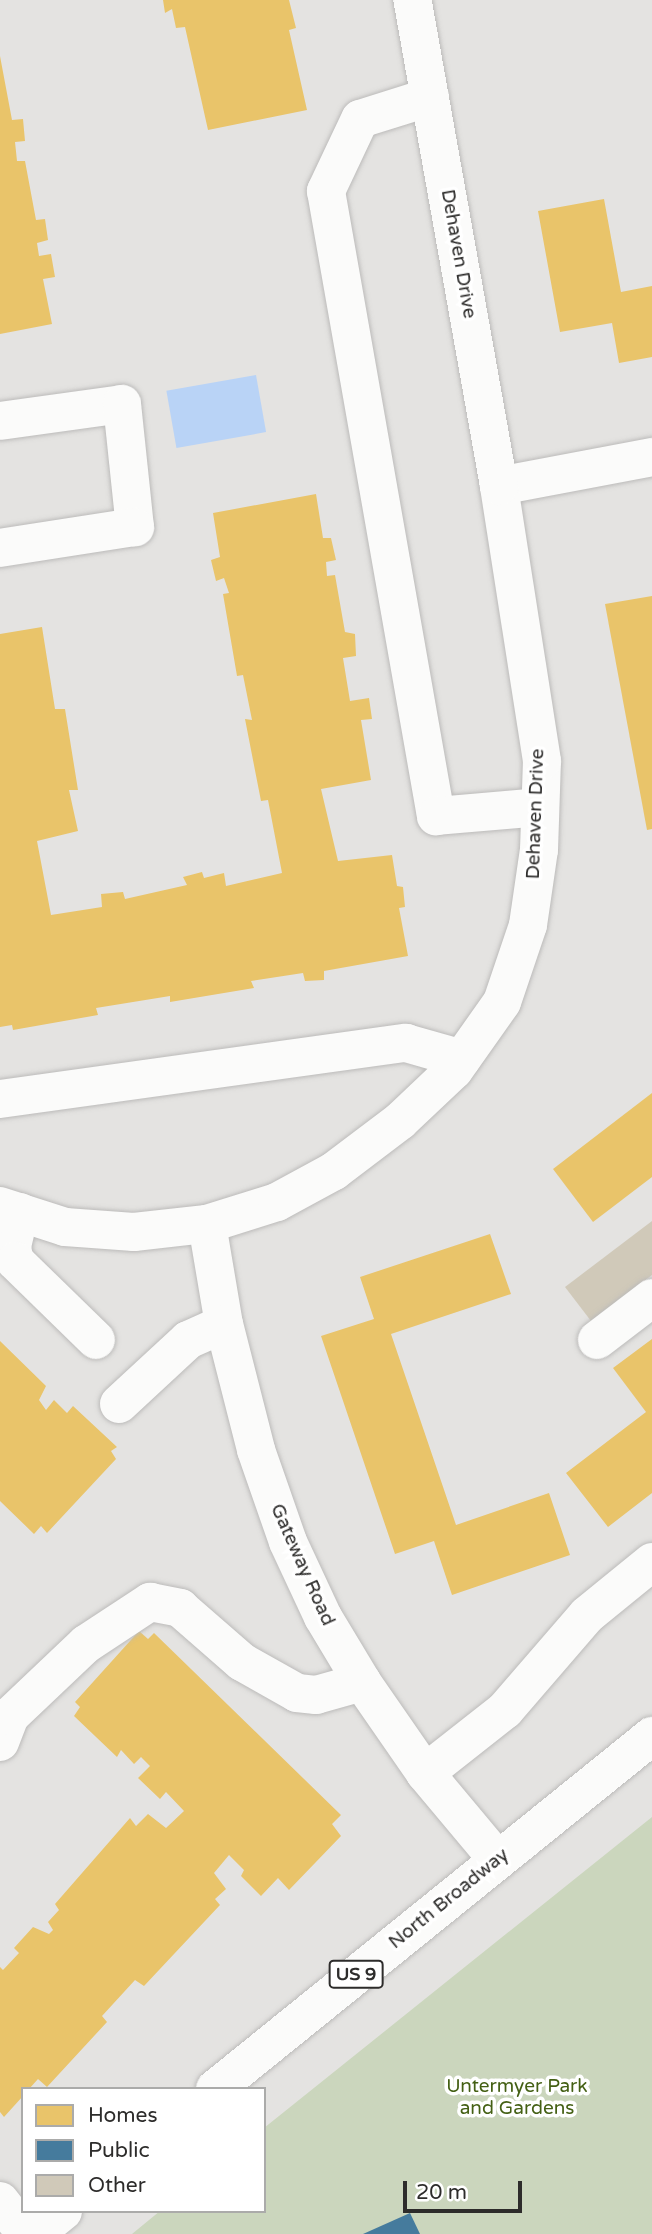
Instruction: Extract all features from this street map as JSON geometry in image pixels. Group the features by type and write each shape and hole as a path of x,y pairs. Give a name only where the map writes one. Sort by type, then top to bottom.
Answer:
{"street":[{"name":"Dehaven Drive","path":"10,1209 65,1227 134,1232 207,1224 277,1202 334,1171 400,1121 462,1059 502,1002 528,925 542,761 499,486 412,0"},
{"path":"430,97 360,119 326,191 436,816 540,807"},
{"path":"0,421 122,404 135,527 0,548"},
{"path":"499,486 652,457"},
{"path":"0,1099 407,1043 462,1059"},
{"path":"10,1209 15,1261 29,1279 96,1340"},
{"name":"Gateway Road","path":"207,1224 224,1324 256,1450 288,1542 323,1617 362,1682 425,1773 497,1859"},
{"path":"597,1340 652,1298"},
{"path":"119,1404 180,1346 224,1324"},
{"path":"425,1773 505,1710 587,1615 652,1562"},
{"path":"0,1742 10,1716 86,1644 150,1602 180,1608 242,1662 297,1693 316,1695 362,1682"},
{"name":"North Broadway","path":"217,2087 652,1736"},
{"path":"0,2201 26,2234"},
{"path":"35,2234 61,2213"}],"green space":[{"name":"Untermyer Park and Gardens","path":"652,1817 652,2234 132,2234 158,2213 266,2213 266,2126"}],"water":[{"path":"256,375 266,432 176,448 166,391"}],"building: Homes":[{"path":"163,0 289,0 296,28 289,30 307,110 208,130 185,27 176,28 172,9 165,13"},
{"path":"0,56 12,120 23,119 25,141 15,142 17,161 25,161 36,220 45,219 48,240 37,243 39,256 51,254 55,277 43,279 52,324 0,334"},
{"path":"604,199 621,292 652,286 652,357 619,363 612,323 560,332 538,211"},
{"path":"316,494 323,538 331,538 336,560 326,562 327,576 335,575 345,632 355,634 356,656 343,658 350,701 369,698 372,719 361,720 371,780 321,789 338,861 392,855 397,886 403,887 405,907 399,908 408,956 324,971 324,980 305,981 303,973 251,981 254,988 170,1002 170,996 96,1008 98,1015 13,1030 12,1025 0,1027 0,634 42,627 55,709 65,709 78,790 69,790 78,831 37,841 51,915 102,907 101,894 123,892 125,899 187,885 183,877 202,872 204,878 224,873 226,886 282,873 268,800 261,801 245,719 252,720 243,675 237,676 223,594 229,593 224,578 216,581 211,560 220,557 213,513"},
{"path":"652,596 652,829 647,830 605,604"},
{"path":"652,1093 652,1177 593,1222 553,1169"},
{"path":"490,1234 511,1294 391,1334 456,1525 549,1493 570,1555 452,1595 434,1541 395,1554 321,1336 374,1319 360,1277"},
{"path":"652,1339 652,1493 608,1527 566,1473 646,1412 613,1368"},
{"path":"0,1341 46,1386 39,1400 46,1410 54,1400 67,1413 73,1406 117,1447 111,1451 116,1459 47,1533 41,1526 34,1534 0,1501"},
{"path":"139,1631 148,1639 154,1633 341,1815 332,1824 341,1836 289,1890 278,1878 261,1896 241,1876 244,1870 229,1855 214,1873 226,1889 215,1899 220,1905 144,1986 135,1980 102,2016 107,2022 47,2087 38,2079 31,2087 21,2087 21,2098 4,2117 0,2112 0,1967 3,1970 19,1953 14,1948 33,1927 49,1934 53,1930 48,1922 59,1910 55,1904 130,1818 136,1826 148,1814 166,1828 184,1811 166,1792 160,1799 138,1778 150,1766 141,1757 134,1764 121,1750 117,1757 74,1716 80,1707 75,1702"}],"building: Public":[{"path":"410,2213 420,2234 363,2234"}],"building: Other":[{"path":"652,1221 652,1275 591,1321 565,1287"}]}
